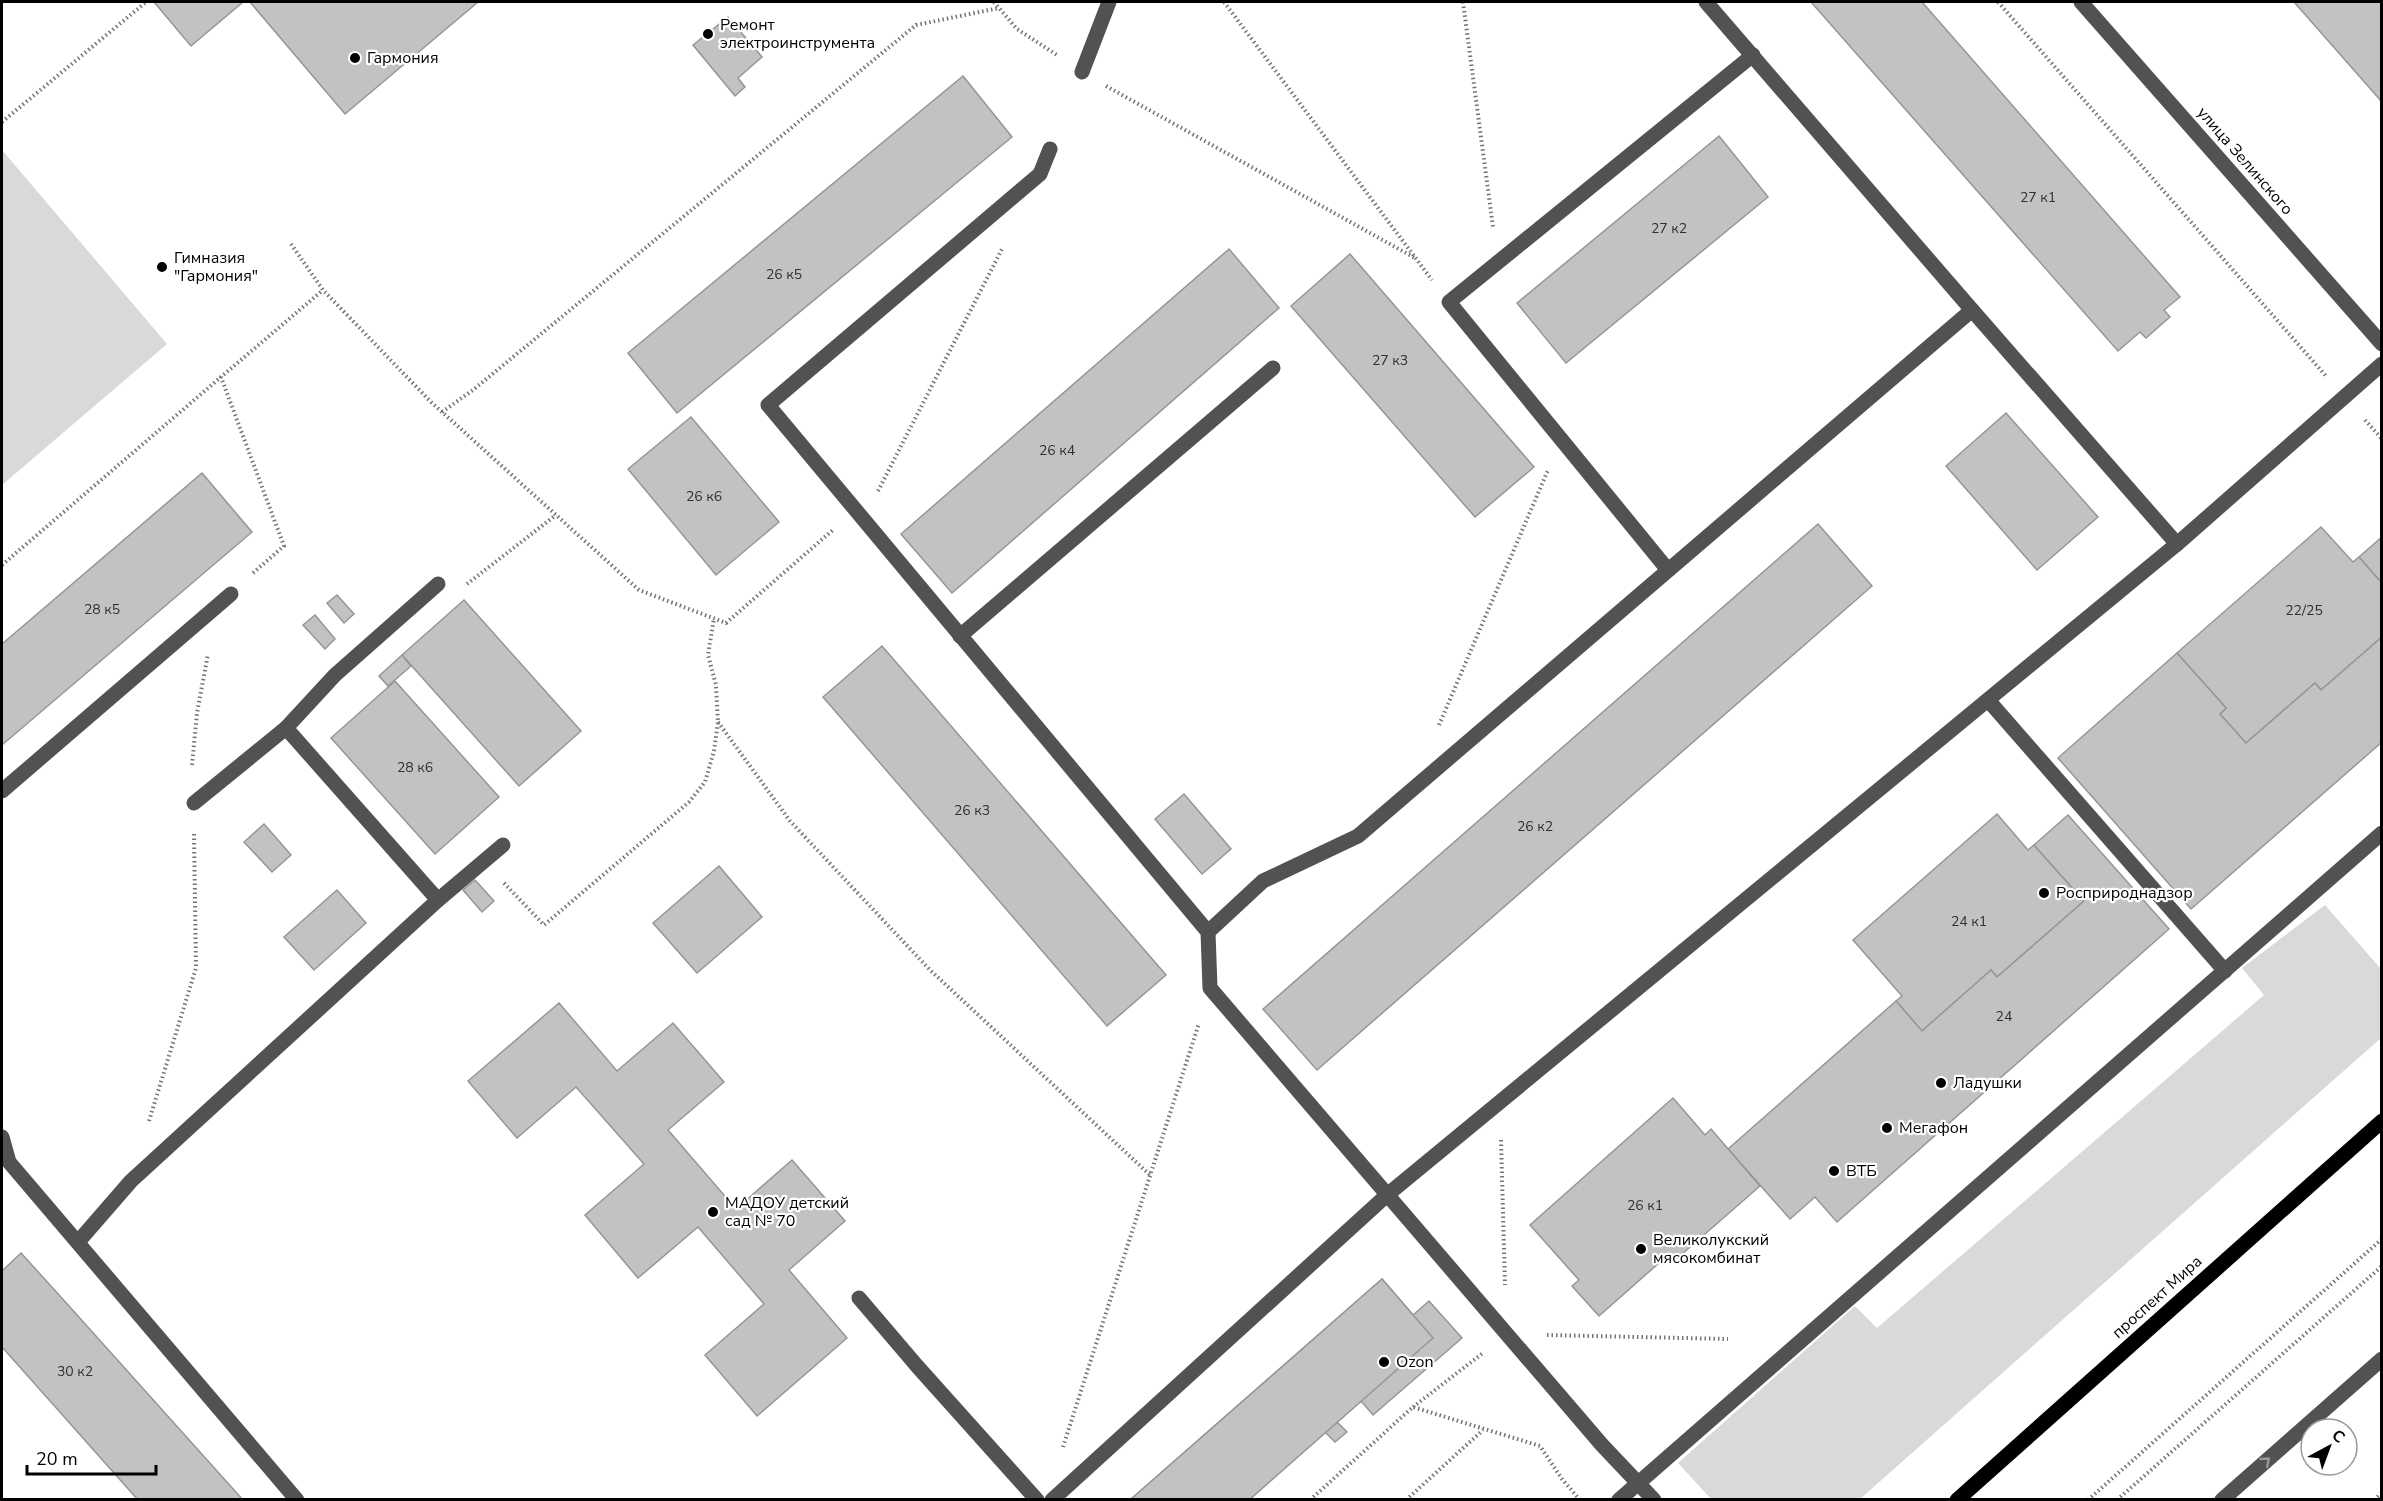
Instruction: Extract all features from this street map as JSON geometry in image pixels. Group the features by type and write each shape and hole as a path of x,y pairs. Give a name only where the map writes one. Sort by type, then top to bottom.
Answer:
{"main road":[{"name":"проспект Мира","path":"1957,1500 2382,1121"}],"street":[{"path":"1082,72 1109,2"},
{"path":"1706,2 2177,544"},
{"name":"улица Зелинского","path":"2082,2 2382,344"},
{"path":"1668,570 1449,303 1753,55"},
{"path":"1050,149 1040,174 768,405 1208,932 1210,988 1602,1445 1654,1500"},
{"path":"1208,932 1263,881 1358,836 1972,310"},
{"path":"1052,1500 1387,1195 2177,544 2382,364"},
{"path":"960,636 1273,368"},
{"path":"194,803 286,728 335,675 438,584"},
{"path":"2,791 231,594"},
{"path":"1988,700 2225,971"},
{"path":"286,728 438,900"},
{"path":"1619,1500 2382,833"},
{"path":"78,1242 131,1181 438,900 503,845"},
{"path":"2,1137 9,1162 297,1500"},
{"path":"860,1298 917,1366 1037,1500"},
{"path":"2222,1500 2382,1359"}],"path":[{"path":"2,122 146,2"},
{"path":"994,2 1017,29 1082,72 1415,258"},
{"path":"1224,2 1449,303"},
{"path":"1463,2 1498,263"},
{"path":"1998,2 2382,439"},
{"path":"442,412 473,390 916,25 999,8"},
{"path":"291,244 323,290 442,412 639,590 726,623 881,489 1008,237"},
{"path":"2,565 323,290"},
{"path":"221,377 284,546 231,594"},
{"path":"1439,726 1561,439"},
{"path":"438,584 467,584 556,515"},
{"path":"484,861 544,925 688,802 705,782 714,751 718,722 716,685 708,655 714,618"},
{"path":"148,1125 196,968 192,752 208,653"},
{"path":"718,722 790,821 930,970 1150,1175"},
{"path":"1060,1455 1210,988"},
{"path":"1500,1101 1506,1334"},
{"path":"2088,1500 2382,1239"},
{"path":"2117,1500 2382,1266"},
{"path":"1310,1500 1413,1407 1540,1446 1562,1479 1580,1500"},
{"path":"1406,1500 1484,1429"},
{"path":"2374,1500 2382,1493"}],"shaded area":[{"path":"2,150 167,344 2,485"},
{"path":"2325,905 2381,969 2381,1038 1860,1499 1711,1499 1678,1463 1855,1306 1877,1328 2264,995 2242,968"}],"building":[{"path":"154,2 243,2 191,46"},
{"name":"Гармония","path":"250,2 478,2 345,114"},
{"path":"1811,2 1922,2 2180,297 2164,310 2170,317 2146,338 2140,332 2118,351"},
{"path":"2294,2 2382,2 2382,102"},
{"path":"728,17 762,57 738,78 745,87 735,96 693,45"},
{"path":"963,76 1012,137 677,413 628,353"},
{"path":"1719,136 1768,197 1566,363 1517,303"},
{"path":"1229,249 1279,308 952,593 901,534"},
{"path":"1350,254 1534,467 1475,517 1291,306"},
{"path":"2006,413 2098,517 2037,570 1946,466"},
{"path":"691,417 779,522 716,575 628,469"},
{"path":"202,473 252,532 2,745 2,644"},
{"path":"1818,524 1872,586 1317,1070 1263,1009"},
{"path":"2321,527 2353,562 2359,557 2382,583 2382,637 2321,690 2315,683 2246,743 2220,714 2226,708 2177,653"},
{"path":"2382,537 2382,583 2359,557"},
{"path":"337,595 354,614 344,623 327,603"},
{"path":"464,600 581,731 519,786 402,655"},
{"path":"315,615 335,639 325,649 303,625"},
{"path":"2382,637 2382,742 2191,909 2058,758 2177,653 2226,708 2220,714 2246,743 2315,683 2321,690"},
{"path":"882,646 1166,975 1107,1026 823,697"},
{"path":"402,655 411,666 388,686 379,676"},
{"path":"395,681 499,797 435,854 331,738"},
{"path":"1184,794 1231,849 1202,874 1155,819"},
{"path":"1997,814 2028,850 2034,845 2084,901 1997,977 1991,970 1922,1031 1896,1001 1902,996 1853,940"},
{"path":"2068,815 2169,929 1837,1222 1815,1197 1790,1219 1728,1149 1896,1001 1922,1031 1991,970 1997,977 2084,901 2034,845"},
{"path":"264,824 291,855 272,872 244,842"},
{"path":"719,866 762,917 697,973 653,923"},
{"path":"475,880 494,901 482,912 463,890"},
{"path":"337,890 366,923 314,970 284,937"},
{"name":"МАДОУ детский сад № 70","path":"559,1003 617,1071 673,1023 724,1082 668,1130 736,1209 792,1160 845,1221 789,1270 847,1338 757,1416 705,1355 764,1304 698,1227 638,1278 585,1215 644,1164 576,1087 517,1138 468,1081"},
{"path":"1673,1098 1705,1135 1711,1129 1760,1186 1673,1262 1668,1255 1599,1316 1572,1286 1579,1280 1530,1225"},
{"path":"21,1253 243,1500 138,1500 2,1347 2,1271"},
{"path":"1382,1279 1413,1315 1429,1301 1462,1338 1373,1415 1361,1401 1337,1422 1347,1432 1335,1442 1325,1432 1248,1500 1130,1500"},
{"path":"1382,1279 1433,1338 1249,1500 1130,1500"}],"place":[{"name":"Ремонт электроинструмента","path":"708,34"},
{"name":"Гармония","path":"355,58"},
{"name":"Гимназия \"Гармония\"","path":"162,267"},
{"name":"Росприроднадзор","path":"2044,893"},
{"name":"Ладушки","path":"1941,1083"},
{"name":"Мегафон","path":"1887,1128"},
{"name":"ВТБ","path":"1834,1171"},
{"name":"МАДОУ детский сад № 70","path":"713,1212"},
{"name":"Великолукский мясокомбинат","path":"1641,1249"},
{"name":"Ozon","path":"1384,1362"}]}
